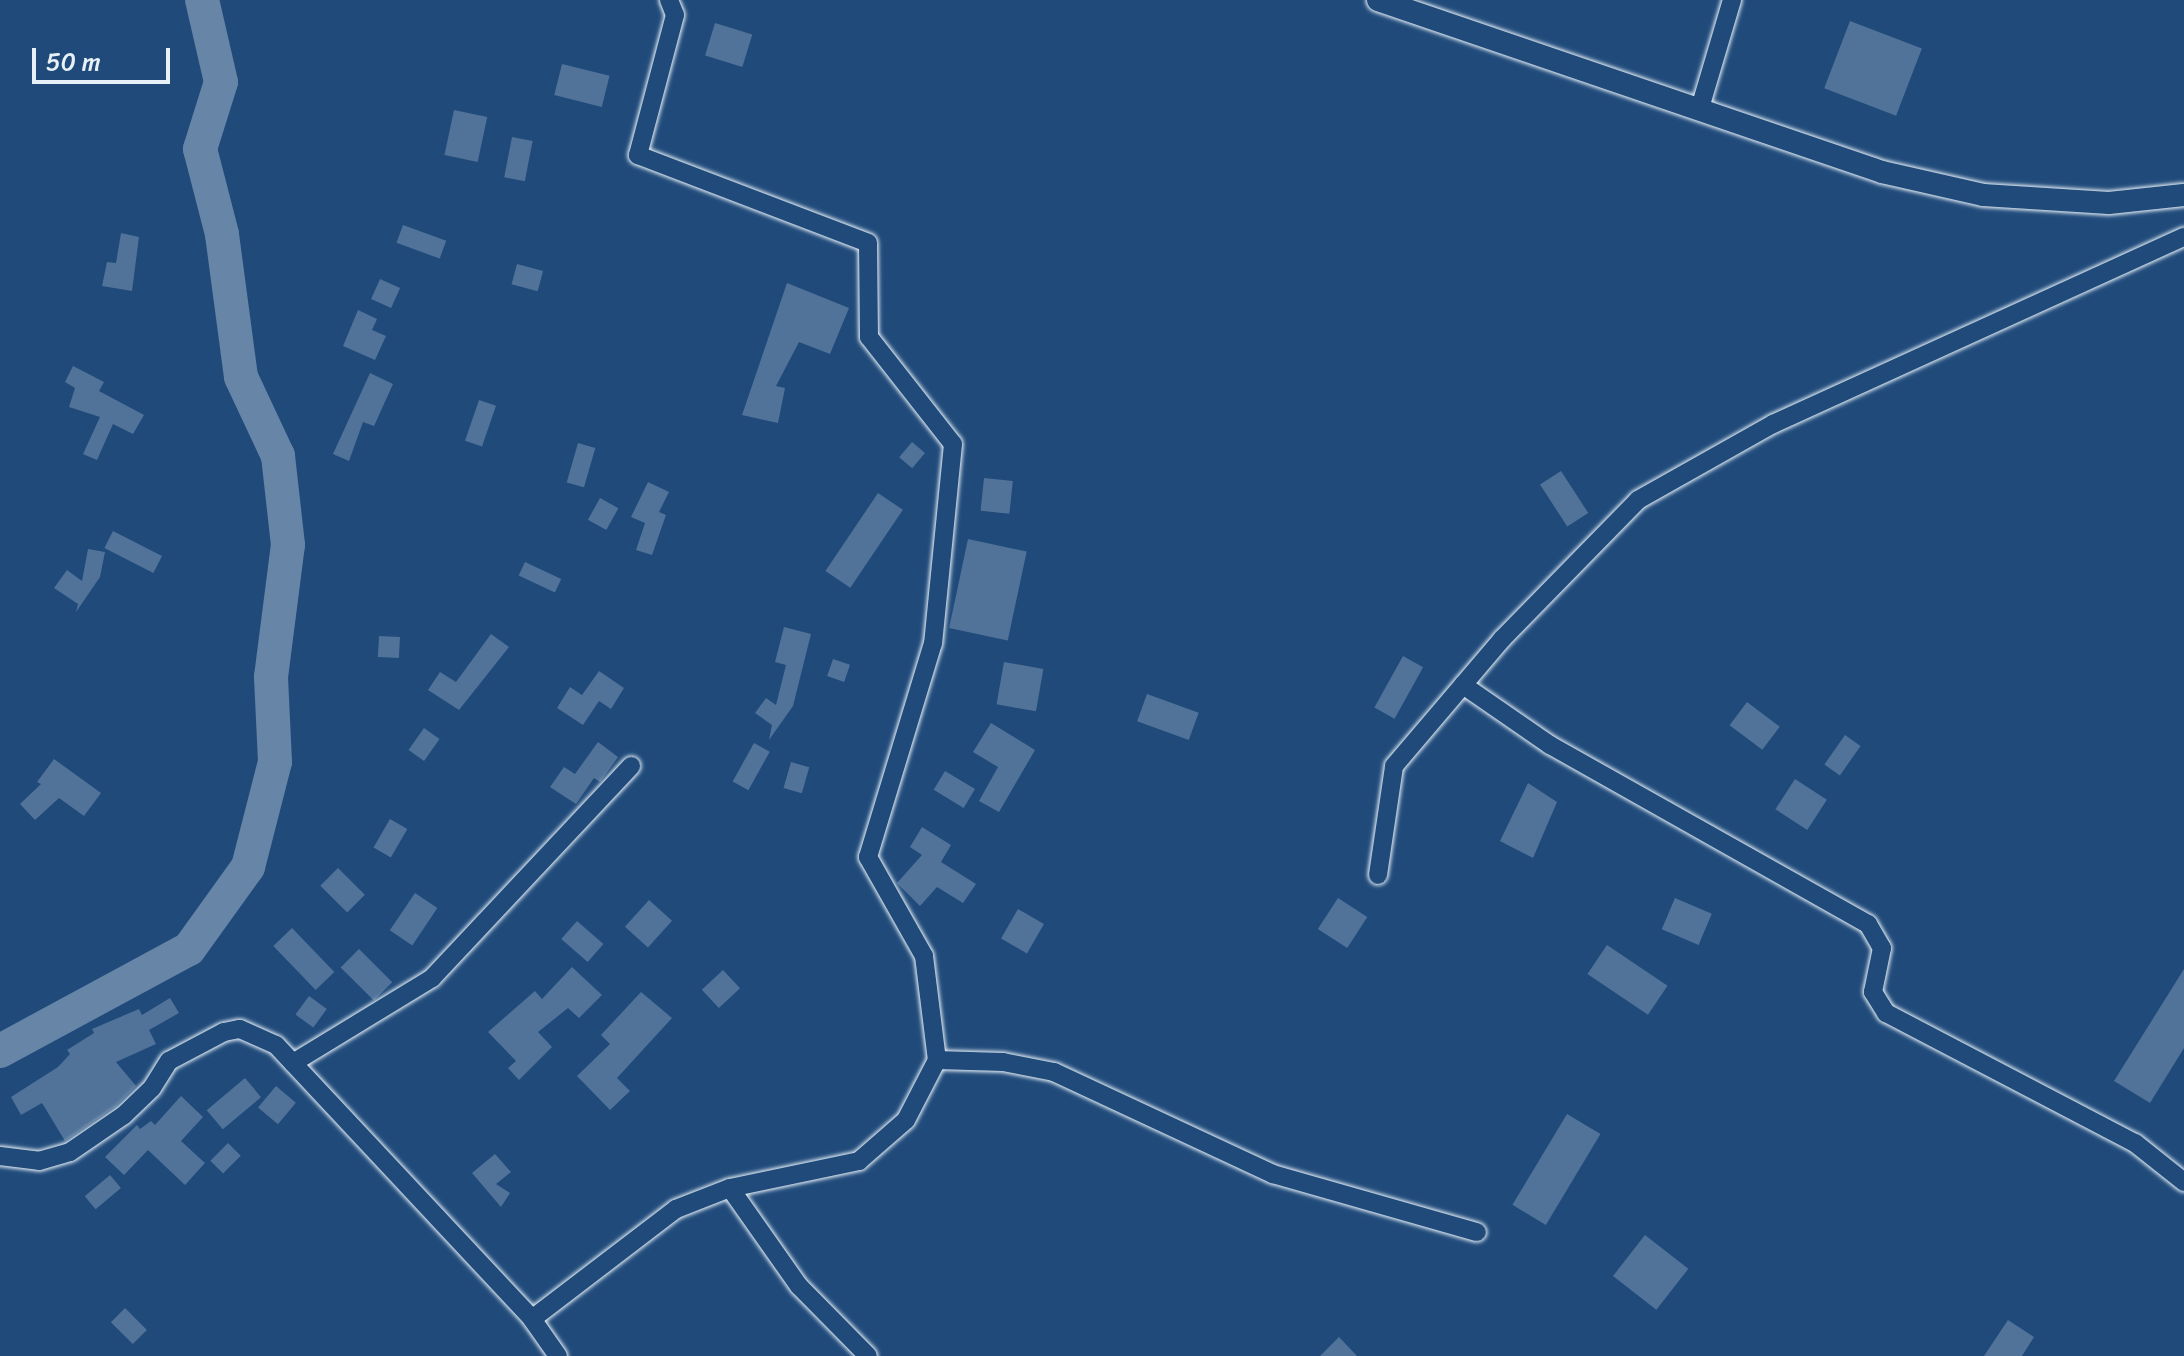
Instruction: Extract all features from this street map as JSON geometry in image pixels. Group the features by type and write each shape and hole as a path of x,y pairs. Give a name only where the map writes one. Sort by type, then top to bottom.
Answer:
{"street":[{"path":"532,1319 676,1209 730,1188 859,1161 906,1120 937,1060 924,956 868,857 933,643 953,444 869,337 868,243 638,155 675,15 669,0"},
{"path":"1378,0 1882,172 1983,195 2109,203 2184,195"},
{"path":"1700,108 1732,0"},
{"path":"1378,875 1394,766 1463,685 1638,500 1773,424 2184,237"},
{"path":"1463,685 1550,745 1868,924 1882,948 1873,992 1886,1013 2135,1143 2184,1182"},
{"path":"293,1063 432,978 631,766"},
{"path":"0,1156 39,1161 70,1152 124,1115 152,1088 169,1061 224,1032 240,1029 260,1035 293,1063 532,1319 558,1356"},
{"path":"937,1060 1003,1062 1054,1072 1273,1174 1477,1232"},
{"path":"730,1188 799,1286 868,1356"}],"building":[{"path":"1850,21 1922,49 1896,116 1824,88"},
{"path":"715,23 752,34 742,67 705,56"},
{"path":"562,64 610,76 602,107 554,95"},
{"path":"454,110 487,117 478,162 444,155"},
{"path":"512,137 533,141 525,181 504,177"},
{"path":"403,225 446,241 440,259 397,243"},
{"path":"121,233 139,237 132,291 102,286 107,262 116,263"},
{"path":"517,264 543,271 538,291 512,284"},
{"path":"380,279 400,288 391,308 371,299"},
{"path":"787,283 849,308 830,354 799,342 776,386 785,388 778,423 742,415"},
{"path":"358,310 377,319 372,330 386,336 375,360 343,346"},
{"path":"73,366 104,382 99,391 144,415 133,434 113,424 97,460 83,454 100,417 69,407 75,388 65,382"},
{"path":"370,373 393,384 374,426 363,422 349,461 333,454"},
{"path":"479,400 496,406 482,447 465,441"},
{"path":"912,442 925,453 912,468 899,457"},
{"path":"578,443 595,448 584,487 567,482"},
{"path":"1561,471 1588,513 1567,527 1540,485"},
{"path":"984,478 1013,481 1009,514 981,511"},
{"path":"648,482 669,492 659,512 666,515 652,555 636,550 645,523 631,517"},
{"path":"878,493 903,510 850,588 825,571"},
{"path":"600,498 618,508 606,530 588,520"},
{"path":"113,531 162,556 153,573 104,548"},
{"path":"968,539 1027,551 1008,640 949,628"},
{"path":"88,549 105,552 100,577 76,612 78,604 54,588 67,570 82,581"},
{"path":"525,562 561,579 555,592 519,576"},
{"path":"784,627 811,634 793,706 769,740 772,725 755,713 766,698 776,705 786,665 775,662"},
{"path":"491,634 509,647 459,710 428,690 440,672 456,682"},
{"path":"379,636 400,637 399,658 378,657"},
{"path":"1403,656 1423,667 1395,719 1374,708"},
{"path":"833,659 850,665 844,682 827,676"},
{"path":"1004,662 1043,669 1036,711 997,704"},
{"path":"599,671 624,688 611,709 599,701 583,725 557,708 570,687 582,695"},
{"path":"1147,694 1199,713 1189,740 1137,721"},
{"path":"1747,702 1780,727 1762,750 1730,725"},
{"path":"991,723 1035,750 999,812 979,801 998,767 973,752"},
{"path":"424,728 440,739 424,761 409,750"},
{"path":"1845,735 1861,746 1840,775 1824,764"},
{"path":"598,742 618,757 600,782 594,778 576,804 550,787 564,767 575,774"},
{"path":"754,743 770,752 748,790 733,781"},
{"path":"54,759 101,793 84,816 59,798 35,820 20,804 41,784 37,782"},
{"path":"791,762 809,767 802,793 784,788"},
{"path":"945,771 975,789 964,808 934,790"},
{"path":"1795,779 1827,800 1807,830 1775,809"},
{"path":"1528,783 1557,802 1533,858 1500,841"},
{"path":"390,819 407,829 391,858 374,848"},
{"path":"922,827 951,845 941,862 976,884 963,903 937,887 920,906 897,883 922,855 910,847"},
{"path":"338,868 365,895 347,913 320,886"},
{"path":"415,893 437,908 412,945 390,930"},
{"path":"1338,898 1367,917 1347,948 1318,929"},
{"path":"1675,898 1712,914 1699,945 1662,929"},
{"path":"649,900 672,921 648,947 625,927"},
{"path":"1018,909 1044,924 1027,953 1001,938"},
{"path":"577,921 603,944 588,962 561,939"},
{"path":"292,928 334,972 316,990 273,946"},
{"path":"1607,945 1668,986 1648,1015 1587,974"},
{"path":"359,949 392,982 374,1001 341,967"},
{"path":"572,967 602,995 579,1018 568,1008 538,1032 552,1047 519,1080 508,1068 516,1061 488,1032 535,991 542,999"},
{"path":"2184,969 2184,1048 2150,1103 2114,1081"},
{"path":"723,970 740,988 719,1008 702,990"},
{"path":"641,992 672,1018 617,1078 630,1091 610,1110 577,1076 610,1044 601,1035"},
{"path":"309,996 327,1009 313,1028 295,1015"},
{"path":"170,998 179,1013 149,1030 156,1044 116,1062 136,1086 116,1106 65,1141 42,1103 21,1115 11,1097 58,1067 70,1054 67,1050 94,1033 92,1029 139,1009 142,1015"},
{"path":"245,1078 261,1097 223,1129 207,1110"},
{"path":"276,1086 296,1103 278,1124 258,1107"},
{"path":"181,1096 203,1117 181,1141 205,1163 185,1185 148,1150 124,1175 105,1157 137,1125 140,1129 151,1121 155,1125"},
{"path":"1567,1114 1600,1134 1546,1225 1512,1205"},
{"path":"228,1143 241,1156 223,1173 210,1161"},
{"path":"495,1154 511,1172 496,1184 510,1193 501,1207 472,1173"},
{"path":"110,1175 121,1188 96,1209 85,1196"},
{"path":"1645,1235 1688,1269 1656,1310 1613,1276"},
{"path":"125,1308 147,1330 133,1344 111,1322"},
{"path":"2008,1320 2034,1337 2022,1356 1984,1356"},
{"path":"1339,1337 1357,1356 1320,1356"}],"waterway":[{"path":"0,1051 189,949 248,867 275,762 271,677 288,545 278,456 241,377 222,234 200,149 221,82 202,0"}]}
